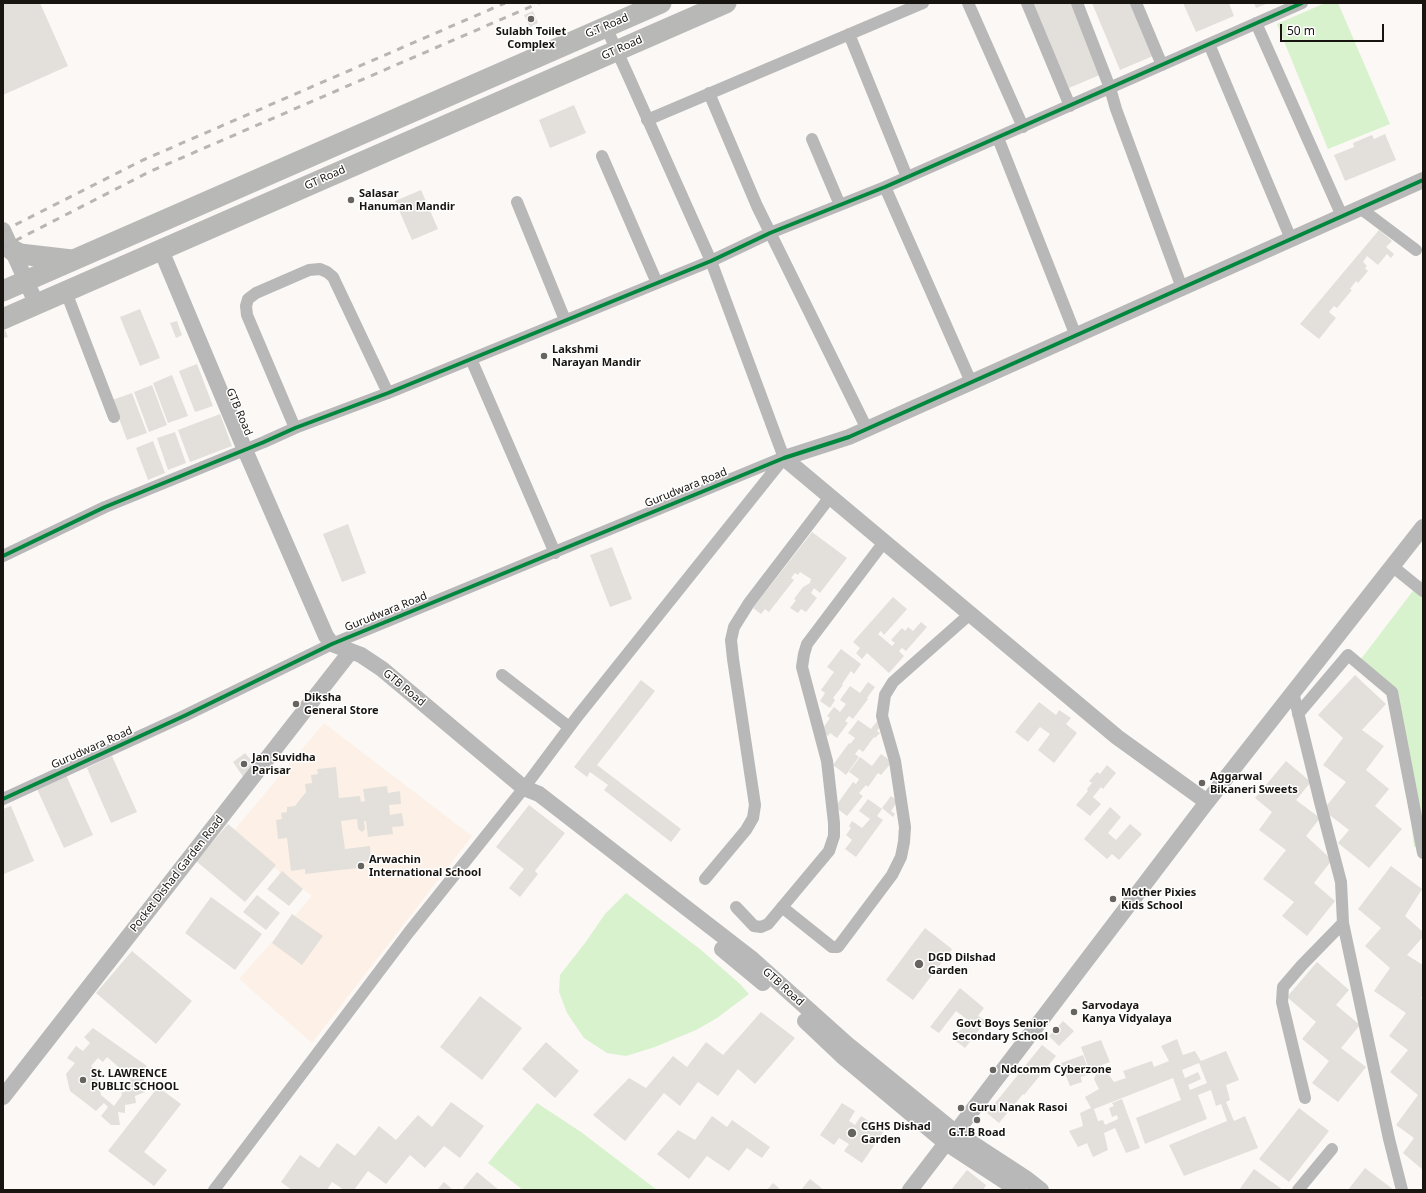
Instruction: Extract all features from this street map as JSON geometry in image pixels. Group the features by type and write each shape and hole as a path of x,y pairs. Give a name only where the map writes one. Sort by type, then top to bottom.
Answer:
{"highway":[{"name":"G.T Road","path":"73,260 660,3"},
{"name":"GT Road","path":"9,317 726,3"},
{"path":"12,250 20,254 73,260"},
{"path":"4,289 73,260"}],"street":[{"path":"647,120 924,3"},
{"path":"968,3 1024,127"},
{"path":"1027,3 1070,106"},
{"path":"1077,3 1110,88 1182,288"},
{"path":"1136,3 1162,65"},
{"path":"3,556 105,507 295,428 388,393 657,283 710,261 770,233 907,178 1302,3"},
{"path":"1256,23 1342,216"},
{"path":"606,27 710,261 784,458 1116,737 1207,802"},
{"path":"849,34 907,178"},
{"path":"1209,44 1291,239"},
{"path":"709,93 757,206 867,429"},
{"path":"998,138 1076,336"},
{"path":"812,139 840,205"},
{"path":"602,156 657,283"},
{"path":"214,1190 409,932 524,788 569,727 784,458 849,437 1423,180"},
{"path":"885,187 971,382"},
{"path":"517,202 565,320"},
{"path":"1360,208 1416,250"},
{"path":"3,230 36,305"},
{"name":"GTB Road","path":"162,250 245,450 326,636 332,644 361,655 382,669 524,788 532,801 747,962 847,1044 950,1137 1018,1190"},
{"path":"295,428 247,315 246,306 248,299 256,293 309,270 320,269 327,272 333,278 388,393"},
{"path":"4,289 9,317"},
{"path":"66,292 114,417"},
{"path":"471,358 554,553"},
{"name":"Gurudwara Road","path":"3,799 184,716 332,644 784,458"},
{"path":"705,879 746,830 753,818 755,805 733,658 731,640 734,627 749,603 830,497"},
{"path":"910,1190 1207,802 1423,527"},
{"path":"736,908 754,926 762,927 768,924 829,851 834,836 834,823 827,761 802,667 804,654 807,644 884,542"},
{"path":"1392,566 1423,591"},
{"path":"782,907 832,947 838,947 892,875 901,857 905,827 895,762 882,716 885,695 893,682 970,614"},
{"name":"Pocket Dishad Garden Road","path":"3,1097 351,651"},
{"path":"1298,714 1348,655 1392,692 1423,853"},
{"path":"502,675 569,727"},
{"path":"1293,692 1341,882 1343,923 1389,1140 1402,1190"},
{"path":"1306,1098 1282,1002 1283,987 1343,923"},
{"name":"GTB Road","path":"950,1137 1027,1179 1041,1190"},
{"path":"1298,1190 1332,1149"}],"shaded area":[{"name":"Arwachin International School","path":"324,723 472,836 312,1043 239,979 312,896 230,835"}],"green space":[{"path":"1325,3 1338,3 1390,124 1328,149 1277,24"},
{"path":"1422,579 1423,846 1414,847 1396,697 1361,659"},
{"path":"626,893 700,949 740,984 749,994 717,1018 696,1030 655,1047 626,1056 607,1053 584,1038 567,1013 559,992 560,975 605,914"},
{"path":"537,1103 581,1132 657,1190 523,1190 488,1163"}],"building":[{"path":"3,3 40,3 68,66 3,95"},
{"path":"1032,3 1074,3 1102,74 1069,88"},
{"path":"1092,3 1131,3 1153,56 1120,70"},
{"path":"1183,3 1229,3 1234,16 1196,32"},
{"path":"1254,3 1269,3 1256,8"},
{"name":"Sulabh Toilet Complex","path":"533,11 538,23 530,27 524,15"},
{"path":"574,105 586,133 550,148 539,120"},
{"path":"1385,134 1396,160 1345,181 1334,155 1354,147 1353,143 1372,135 1374,139"},
{"path":"421,190 438,229 412,240 395,201"},
{"path":"1379,230 1392,241 1386,247 1394,254 1391,258 1387,254 1378,265 1367,256 1363,262 1367,266 1365,268 1368,271 1358,283 1356,281 1350,289 1352,290 1337,308 1334,306 1329,312 1336,318 1319,339 1300,324"},
{"path":"140,309 160,358 140,366 120,317"},
{"path":"177,321 182,335 176,338 170,323"},
{"path":"5,329 8,337 3,338 3,330"},
{"path":"197,364 213,406 195,412 179,371"},
{"path":"172,375 188,416 168,423 153,383"},
{"path":"152,385 167,425 149,432 134,392"},
{"path":"132,393 147,433 127,440 112,400"},
{"path":"220,414 232,446 190,462 178,430"},
{"path":"175,432 186,463 168,470 157,438"},
{"path":"153,441 165,473 148,480 136,448"},
{"path":"348,524 366,573 342,582 323,534"},
{"path":"812,532 847,558 820,593 814,588 811,593 817,598 806,612 801,609 798,613 790,608 796,600 794,599 803,587 810,583 811,579 800,572 798,575 795,573 791,578 794,580 769,612 765,609 761,614 753,608"},
{"path":"612,547 632,599 610,607 590,555"},
{"path":"893,597 907,609 884,635 881,631 878,634 892,646 895,643 891,640 902,628 905,631 908,627 913,631 921,622 927,627 906,651 902,648 899,651 904,656 889,673 867,653 862,659 856,653 860,648 853,642"},
{"path":"841,649 861,664 854,674 851,671 833,698 835,700 830,708 820,701 825,693 821,690 834,672 827,667"},
{"path":"1355,675 1386,704 1362,730 1384,746 1366,770 1389,789 1375,806 1402,829 1369,868 1338,843 1349,830 1323,810 1346,782 1323,765 1343,738 1318,715"},
{"path":"641,680 655,691 597,765 681,829 671,842 604,790 608,785 590,772 587,777 574,767"},
{"path":"868,682 875,687 853,719 849,716 845,721 848,723 837,738 830,733 828,736 821,731 830,718 827,716 834,707 840,712 846,704 840,700 850,686 860,693"},
{"path":"1039,702 1056,715 1059,710 1071,718 1066,724 1077,733 1054,763 1038,750 1050,734 1040,727 1028,742 1015,732"},
{"path":"858,720 871,729 878,720 882,724 877,731 880,733 875,738 874,737 863,752 859,749 855,754 859,757 846,775 833,765 849,743 850,744 855,738 848,733"},
{"name":"Jan Suvidha Parisar","path":"245,753 256,766 244,778 233,762"},
{"path":"881,754 892,762 881,775 878,773 868,787 866,785 859,793 863,796 847,816 835,807 853,782 856,784 859,779 849,772 860,757 872,766"},
{"path":"112,756 137,812 111,823 87,768"},
{"path":"1286,761 1311,782 1296,800 1320,818 1306,836 1332,860 1314,883 1335,901 1307,936 1282,916 1294,902 1263,879 1286,850 1259,830 1272,812 1255,798"},
{"path":"1107,765 1116,773 1103,789 1101,787 1093,797 1101,804 1090,816 1076,805 1088,791 1087,789 1092,783 1089,781 1097,772 1100,774"},
{"path":"336,767 339,798 360,796 361,802 365,801 363,789 387,786 388,793 400,791 401,804 389,805 390,815 402,813 404,826 392,827 393,834 368,837 366,821 364,821 365,829 362,832 358,829 357,819 341,821 345,849 370,846 371,861 359,862 359,868 305,874 305,869 291,871 287,838 278,839 276,820 282,819 281,813 287,812 287,807 295,806 306,792 305,784 312,783 311,775 318,774 317,769"},
{"path":"66,775 93,835 64,848 37,789"},
{"path":"891,796 898,801 891,811 895,814 893,817 882,808"},
{"path":"868,799 882,809 877,816 883,820 856,857 845,849 852,840 846,835 851,828 849,826 852,821 862,828 870,819 859,811"},
{"path":"529,805 565,833 535,871 538,874 520,897 509,888 524,869 496,847"},
{"path":"11,806 34,861 4,874 3,809"},
{"path":"1110,807 1121,817 1108,833 1116,840 1130,824 1142,834 1119,860 1112,854 1107,859 1084,839"},
{"path":"228,824 276,865 245,902 196,861"},
{"path":"1391,866 1422,889 1405,916 1423,932 1423,937 1407,955 1423,965 1423,995 1421,998 1423,1000 1423,1170 1403,1153 1414,1138 1396,1125 1418,1095 1390,1072 1408,1050 1389,1036 1406,1013 1374,991 1390,968 1365,946 1381,928 1358,909"},
{"path":"282,871 303,889 289,906 267,889"},
{"path":"257,895 280,913 266,930 243,912"},
{"path":"211,897 262,934 235,970 185,933"},
{"path":"292,914 323,936 302,965 272,943"},
{"name":"DGD Dilshad Garden","path":"925,928 952,949 913,1000 886,980"},
{"path":"132,951 192,1001 156,1044 96,993"},
{"path":"1317,962 1349,990 1336,1005 1360,1025 1341,1048 1366,1067 1338,1102 1312,1083 1329,1061 1302,1039 1316,1022 1287,997"},
{"path":"960,988 984,1008 978,1016 986,1021 965,1048 953,1039 968,1020 956,1011 939,1033 930,1027"},
{"path":"480,996 522,1028 482,1080 440,1047"},
{"path":"761,1012 795,1038 755,1084 738,1069 718,1096 698,1082 680,1106 664,1093 625,1141 593,1115 629,1078 646,1088 673,1056 687,1067 706,1042 723,1055"},
{"path":"1063,1021 1074,1031 1059,1046 1049,1036"},
{"name":"St. LAWRENCE PUBLIC SCHOOL","path":"93,1028 147,1066 143,1071 145,1092 135,1096 136,1103 125,1105 125,1113 118,1112 120,1125 111,1125 101,1116 108,1107 104,1103 96,1111 70,1091 66,1074 75,1063 67,1058 76,1046 83,1051 90,1043 84,1037","holes":["107,1057 129,1076 131,1085 125,1087 127,1091 121,1093 122,1095 114,1106 101,1095 96,1071 91,1066 98,1058 103,1062"]},
{"path":"1177,1039 1183,1055 1195,1051 1201,1061 1226,1051 1239,1080 1226,1085 1230,1100 1226,1102 1234,1121 1245,1116 1258,1148 1184,1176 1169,1145 1227,1121 1221,1104 1216,1106 1211,1090 1198,1095 1207,1119 1145,1144 1136,1118 1181,1100 1173,1078 1094,1109 1098,1121 1103,1120 1105,1125 1118,1119 1117,1115 1112,1117 1109,1108 1114,1106 1112,1103 1122,1099 1140,1148 1126,1153 1115,1128 1104,1133 1108,1150 1093,1157 1087,1143 1078,1147 1069,1131 1083,1126 1080,1113 1091,1108 1085,1097 1099,1089 1094,1079 1098,1071 1091,1074 1081,1047 1101,1040 1110,1062 1102,1065 1114,1082 1126,1078 1123,1071 1152,1061 1154,1067 1169,1061 1161,1046","holes":["1199,1063 1207,1083 1190,1090 1188,1085 1201,1079 1198,1072 1185,1078 1182,1070"]},
{"path":"546,1042 579,1071 555,1098 522,1069"},
{"path":"1042,1045 1056,1056 999,1123 987,1113"},
{"path":"1083,1055 1090,1074 1081,1077 1082,1082 1070,1086 1061,1063"},
{"path":"158,1087 181,1104 144,1152 167,1170 154,1186 108,1151"},
{"path":"451,1102 484,1126 460,1158 444,1146 425,1168 410,1155 386,1184 368,1171 354,1190 344,1190 332,1182 327,1190 292,1190 281,1182 300,1155 319,1168 337,1143 355,1156 379,1126 396,1140 418,1115 432,1127"},
{"name":"CGHS Dishad Garden","path":"842,1103 855,1111 849,1121 855,1125 861,1116 884,1131 862,1163 844,1151 849,1144 839,1138 834,1145 820,1135"},
{"path":"1299,1108 1329,1131 1289,1182 1259,1159"},
{"path":"712,1116 727,1127 732,1120 770,1147 762,1158 747,1148 729,1171 707,1156 689,1179 657,1154 678,1130 695,1140"},
{"path":"1365,1168 1394,1190 1348,1190"},
{"path":"1254,1169 1283,1190 1239,1190"},
{"path":"967,1170 986,1185 983,1190 951,1190"},
{"path":"477,1172 499,1190 462,1190"},
{"path":"810,1179 824,1190 801,1190"},
{"path":"444,1182 453,1190 437,1190"},
{"path":"773,1183 781,1190 767,1190"}],"railway":[{"path":"3,231 143,160 505,3"},
{"path":"3,247 149,172 539,3"}],"cycle path":[{"path":"3,556 105,507 295,428 388,393 711,261 770,233 885,187 1302,3"},
{"path":"3,799 184,716 332,644 784,458 849,437 1423,180"}],"place":[{"name":"Sulabh Toilet Complex","path":"531,19"},
{"name":"Salasar Hanuman Mandir","path":"351,200"},
{"name":"Lakshmi Narayan Mandir","path":"544,356"},
{"name":"Diksha General Store","path":"296,704"},
{"name":"Jan Suvidha Parisar","path":"244,764"},
{"name":"Aggarwal Bikaneri Sweets","path":"1202,783"},
{"name":"Arwachin International School","path":"361,866"},
{"name":"Mother Pixies Kids School","path":"1113,899"},
{"name":"DGD Dilshad Garden","path":"919,964"},
{"name":"Sarvodaya Kanya Vidyalaya","path":"1074,1012"},
{"name":"Govt Boys Senior Secondary School","path":"1056,1030"},
{"name":"Ndcomm Cyberzone","path":"993,1070"},
{"name":"St. LAWRENCE PUBLIC SCHOOL","path":"83,1080"},
{"name":"Guru Nanak Rasoi","path":"961,1108"},
{"name":"G.T.B Road","path":"977,1120"},
{"name":"CGHS Dishad Garden","path":"852,1133"}]}
